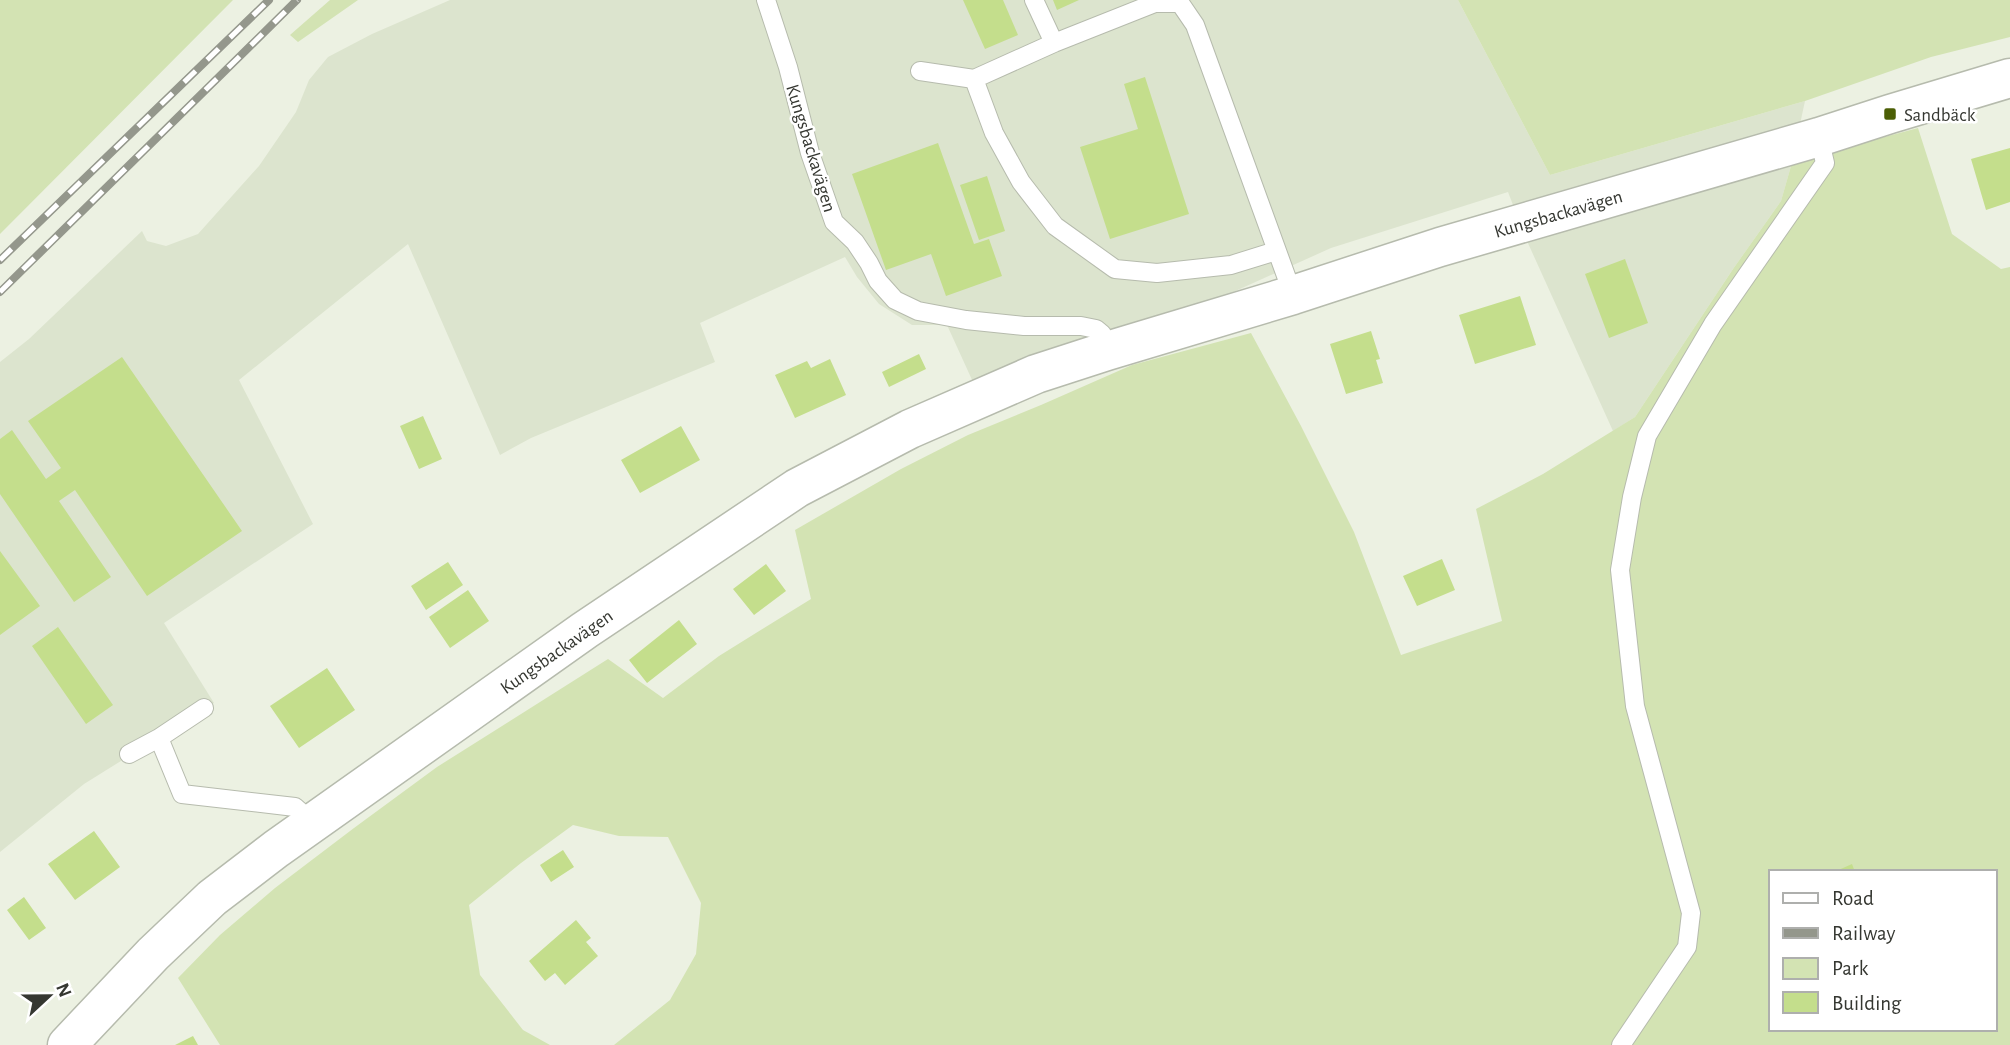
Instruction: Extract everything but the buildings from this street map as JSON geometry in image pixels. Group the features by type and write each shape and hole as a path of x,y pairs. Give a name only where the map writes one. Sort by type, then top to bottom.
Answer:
{"street":[{"name":"Kungsbackavägen","path":"67,1045 153,954 212,898 313,823 585,630 797,488 922,424 1036,374 1107,351 1440,247 1819,137 2010,78"}],"lane":[{"name":"Kungsbackavägen","path":"766,0 788,67 810,153 834,222 855,242 878,281 895,300 918,311 966,320 1096,329 1102,334 1107,351"},
{"path":"1034,0 1054,43"},
{"path":"920,71 974,79 1054,43 1156,4 1181,3 1195,24 1293,295"},
{"path":"974,79 994,133 1021,182 1055,226 1115,269 1157,273 1231,265 1276,251"},
{"path":"1621,1045 1687,947 1691,913 1634,706 1620,570 1632,497 1647,436 1713,324 1825,163 1819,137"},
{"path":"129,754 204,708"},
{"path":"159,737 182,794 295,807 313,823"}],"shaded area":[{"path":"450,0 1458,0 1550,175 1805,101 1781,201 1635,417 1613,431 1527,241 1508,192 1331,248 1231,293 973,382 947,325 912,325 879,304 845,257 700,323 715,362 531,438 500,455 408,244 239,380 313,524 164,623 214,703 84,784 0,852 0,362 29,339 142,231 147,241 166,246 198,234 259,166 296,112 309,80 328,57 372,34"}],"green space":[{"path":"0,0 233,0 0,234"},
{"path":"330,0 358,0 298,42 290,35"},
{"path":"1458,0 2010,0 2010,37 1931,57 1805,101 1550,175"},
{"path":"1918,128 1952,234 2001,269 2010,267 2010,1045 614,1045 670,1000 696,954 701,903 668,837 619,836 573,825 469,905 480,975 523,1030 550,1045 220,1045 178,978 220,935 275,888 354,828 437,767 608,659 663,698 719,656 811,599 795,530 901,469 968,435 1132,365 1251,333 1354,532 1401,655 1502,621 1476,509 1543,474 1635,417 1781,201 1791,166 1836,150"}],"railway":[{"path":"0,260 269,0"},
{"path":"0,292 297,0"}],"place":[{"name":"Sandbäck","path":"1890,114"}]}
